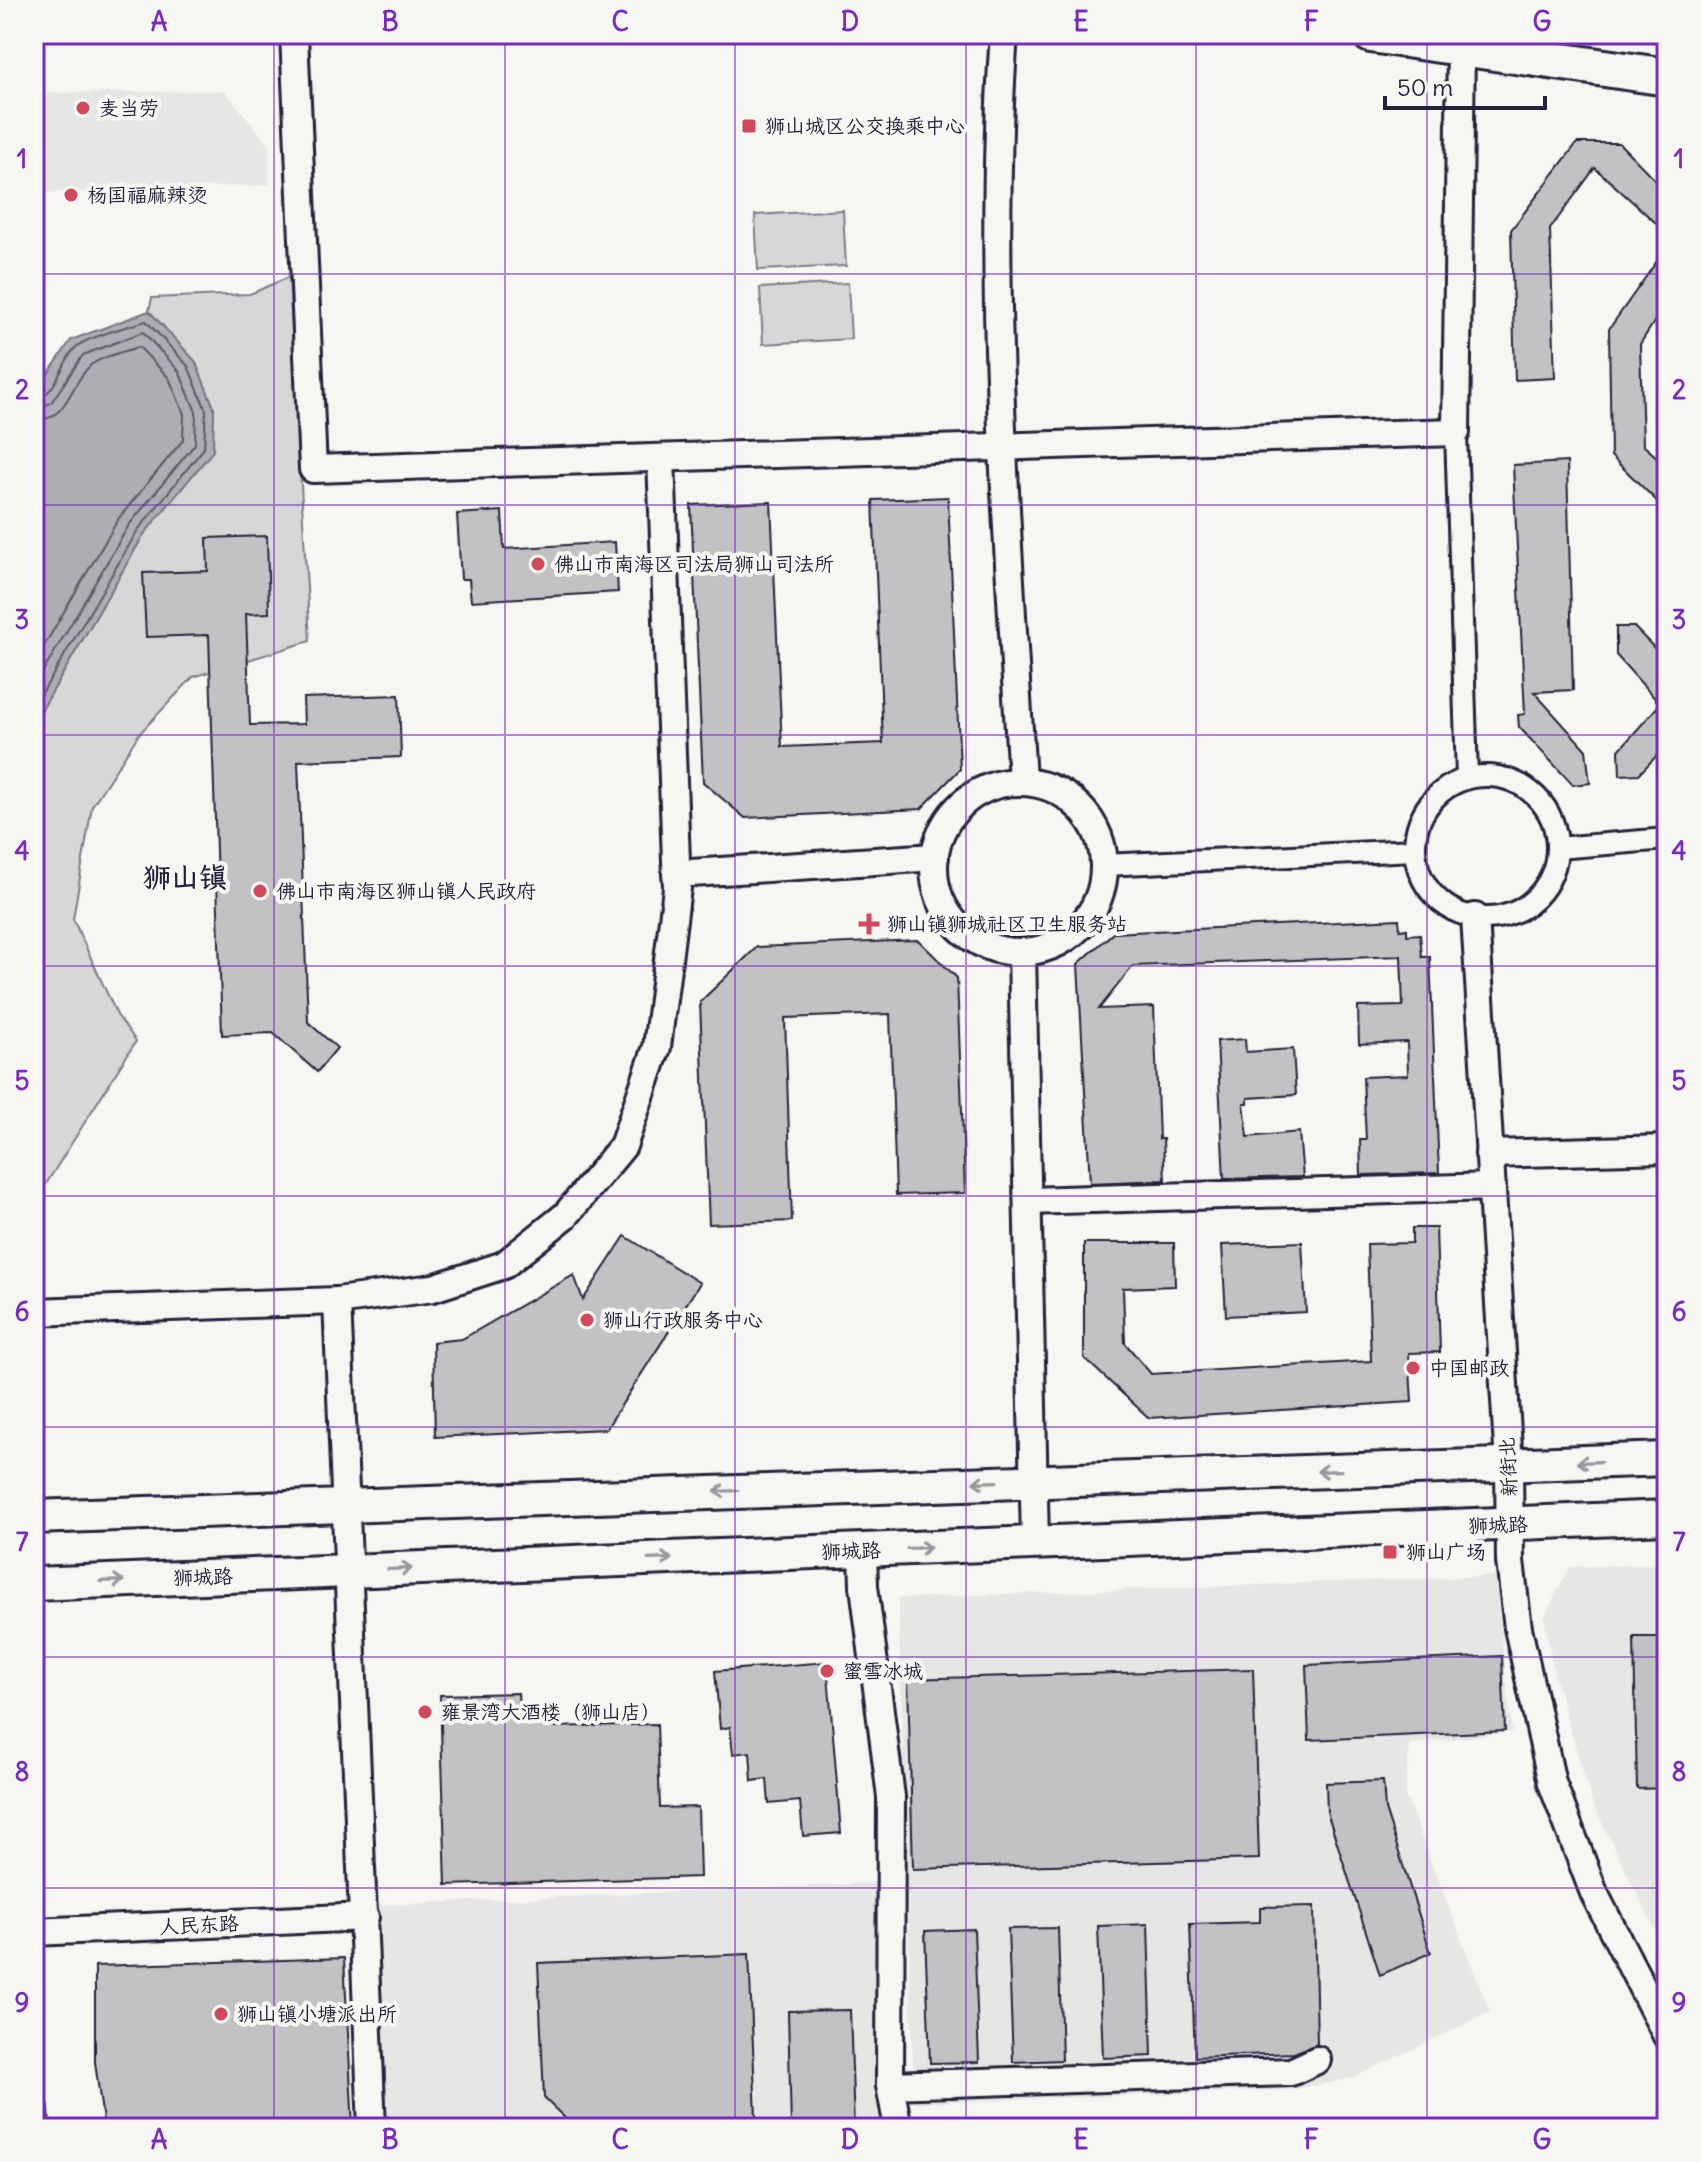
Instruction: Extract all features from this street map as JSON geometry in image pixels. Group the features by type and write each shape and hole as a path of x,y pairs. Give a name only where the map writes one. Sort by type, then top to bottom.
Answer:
{"main road":[{"path":"1371,34 1667,77"}],"street":[{"path":"294,34 313,469 1456,432"},
{"path":"1004,34 998,119 1002,447 1022,781"},
{"path":"1461,47 1456,432 1467,777"},
{"path":"34,1312 337,1301 433,1288 504,1265 566,1215 623,1146 657,1047 676,874 661,458"},
{"path":"1492,775 1536,795 1551,816 1557,848 1556,861 1547,885 1530,903 1509,915 1475,917 1459,914 1438,900 1420,875 1414,850 1417,826 1429,803 1445,787 1467,777 1492,775"},
{"path":"1022,781 1052,787 1077,803 1095,827 1104,865 1095,908 1076,931 1051,947 1022,953 992,948 966,934 954,923 939,897 935,857 938,839 953,812 967,799 993,785 1022,781"},
{"path":"1557,848 1667,839"},
{"path":"1104,865 1414,850"},
{"path":"676,874 935,857"},
{"name":"新街北","path":"1475,917 1509,1465 1510,1561 1518,1628 1552,1783 1594,1893 1667,2036"},
{"path":"1022,953 1035,1543"},
{"path":"1489,1154 1667,1149"},
{"path":"1028,1201 1492,1187"},
{"path":"337,1301 343,1505 365,1917 372,2128"},
{"path":"34,1517 1667,1459"},
{"name":"狮城路","path":"34,1584 1667,1517"},
{"path":"863,1550 864,1586 891,1797 890,2085 898,2128"},
{"name":"人民东路","path":"34,1932 365,1917"},
{"path":"890,2085 1291,2072 1317,2060"},
{"path":"34,2110 35,2128"}],"shaded area":[{"path":"225,91 269,145 269,185 44,193 34,262 34,93"},
{"path":"843,210 846,266 758,270 755,215"},
{"path":"289,277 310,641 193,677 139,734 92,806 73,919 117,1015 136,1041 34,1203 34,723 144,534 212,451 214,408 195,361 149,311 152,298 250,294"},
{"path":"848,283 851,339 763,344 760,288"},
{"path":"1667,1564 1667,1953 1593,1805 1555,1679 1544,1617 1570,1567"},
{"name":"狮山广场","path":"1495,1576 1512,1732 1410,1744 1405,1795 1490,2012 1353,2078 1291,2090 914,2103 898,1598"},
{"path":"876,1883 874,2088 881,2128 387,2128 377,1905"}],"water":[{"path":"149,311 195,361 214,408 213,451 144,534 34,723 34,395 71,340"}],"building":[{"path":"1577,143 1619,143 1667,192 1667,233 1595,168 1550,229 1555,378 1515,380 1511,230"},
{"path":"1667,247 1667,302 1640,344 1643,445 1667,466 1667,511 1611,456 1609,329"},
{"path":"1567,462 1573,690 1534,692 1586,750 1590,783 1573,785 1519,727 1518,715 1525,714 1513,465"},
{"path":"948,497 960,769 921,809 745,818 703,782 691,505 771,502 782,747 883,743 873,500"},
{"name":"佛山市南海区司法局狮山司法所","path":"502,511 504,549 615,542 618,592 471,601 469,579 461,579 457,514"},
{"name":"佛山市南海区狮山镇人民政府","path":"267,536 269,613 246,614 250,725 304,724 303,698 399,695 401,757 298,761 308,1022 337,1048 317,1072 273,1033 222,1035 209,635 146,637 143,573 208,571 207,538"},
{"path":"1616,627 1634,627 1667,661 1667,745 1639,774 1620,775 1619,750 1660,704 1616,655"},
{"path":"1399,919 1400,930 1407,929 1407,935 1420,934 1422,957 1430,957 1439,1173 1361,1175 1360,1140 1366,1140 1363,1077 1408,1075 1407,1042 1359,1044 1358,1007 1403,1006 1401,956 1133,966 1099,1009 1154,1007 1159,1139 1163,1139 1165,1180 1090,1183 1078,964 1113,933"},
{"path":"918,940 957,978 965,1193 896,1195 890,1014 785,1018 792,1221 709,1224 700,1002 757,947"},
{"path":"1245,1039 1246,1052 1293,1049 1296,1095 1248,1098 1248,1103 1244,1103 1248,1137 1299,1132 1303,1177 1224,1179 1217,1041"},
{"path":"1412,1228 1436,1228 1440,1352 1409,1353 1412,1402 1149,1418 1084,1358 1084,1243 1174,1243 1175,1286 1123,1288 1125,1343 1151,1374 1371,1361 1367,1244 1412,1243"},
{"name":"狮山行政服务中心","path":"625,1236 700,1283 606,1429 435,1437 433,1342 462,1339 574,1275 583,1300"},
{"path":"1302,1242 1306,1312 1226,1316 1222,1245"},
{"path":"1634,1637 1667,1637 1667,1788 1637,1789"},
{"path":"1502,1656 1505,1731 1309,1740 1306,1665"},
{"path":"827,1662 841,1833 803,1836 800,1801 769,1804 767,1779 752,1781 750,1752 733,1754 730,1727 720,1729 715,1671"},
{"path":"1253,1669 1259,1859 913,1869 908,1679"},
{"path":"518,1693 519,1706 552,1705 553,1727 657,1724 660,1808 698,1807 700,1877 446,1885 440,1695"},
{"path":"1383,1781 1385,1809 1431,1953 1380,1975 1327,1812 1326,1783"},
{"path":"1314,1906 1317,2044 1294,2053 1195,2057 1190,1924 1260,1922 1260,1907"},
{"path":"1148,1924 1152,2056 1103,2058 1098,1926"},
{"path":"1058,1928 1062,2060 1013,2062 1008,1929"},
{"path":"974,1929 979,2062 930,2063 925,1931"},
{"path":"749,1954 756,2117 572,2125 544,2098 538,1963"},
{"name":"狮山镇小塘派出所","path":"344,1958 353,2128 104,2128 95,2062 95,1966"},
{"path":"850,2010 854,2128 791,2128 788,2011"}],"place":[{"name":"麦当劳","path":"83,108"},
{"name":"狮山城区公交换乘中心","path":"749,126"},
{"name":"杨国福麻辣烫","path":"71,195"},
{"name":"佛山市南海区司法局狮山司法所","path":"538,564"},
{"name":"佛山市南海区狮山镇人民政府","path":"260,891"},
{"name":"狮山镇狮城社区卫生服务站","path":"869,924"},
{"name":"狮山行政服务中心","path":"587,1320"},
{"name":"中国邮政","path":"1413,1368"},
{"name":"狮山广场","path":"1390,1552"},
{"name":"蜜雪冰城","path":"827,1671"},
{"name":"雍景湾大酒楼（狮山店）","path":"425,1712"},
{"name":"狮山镇小塘派出所","path":"221,2014"}],"district":[{"name":"狮山镇","path":"185,877"}]}
